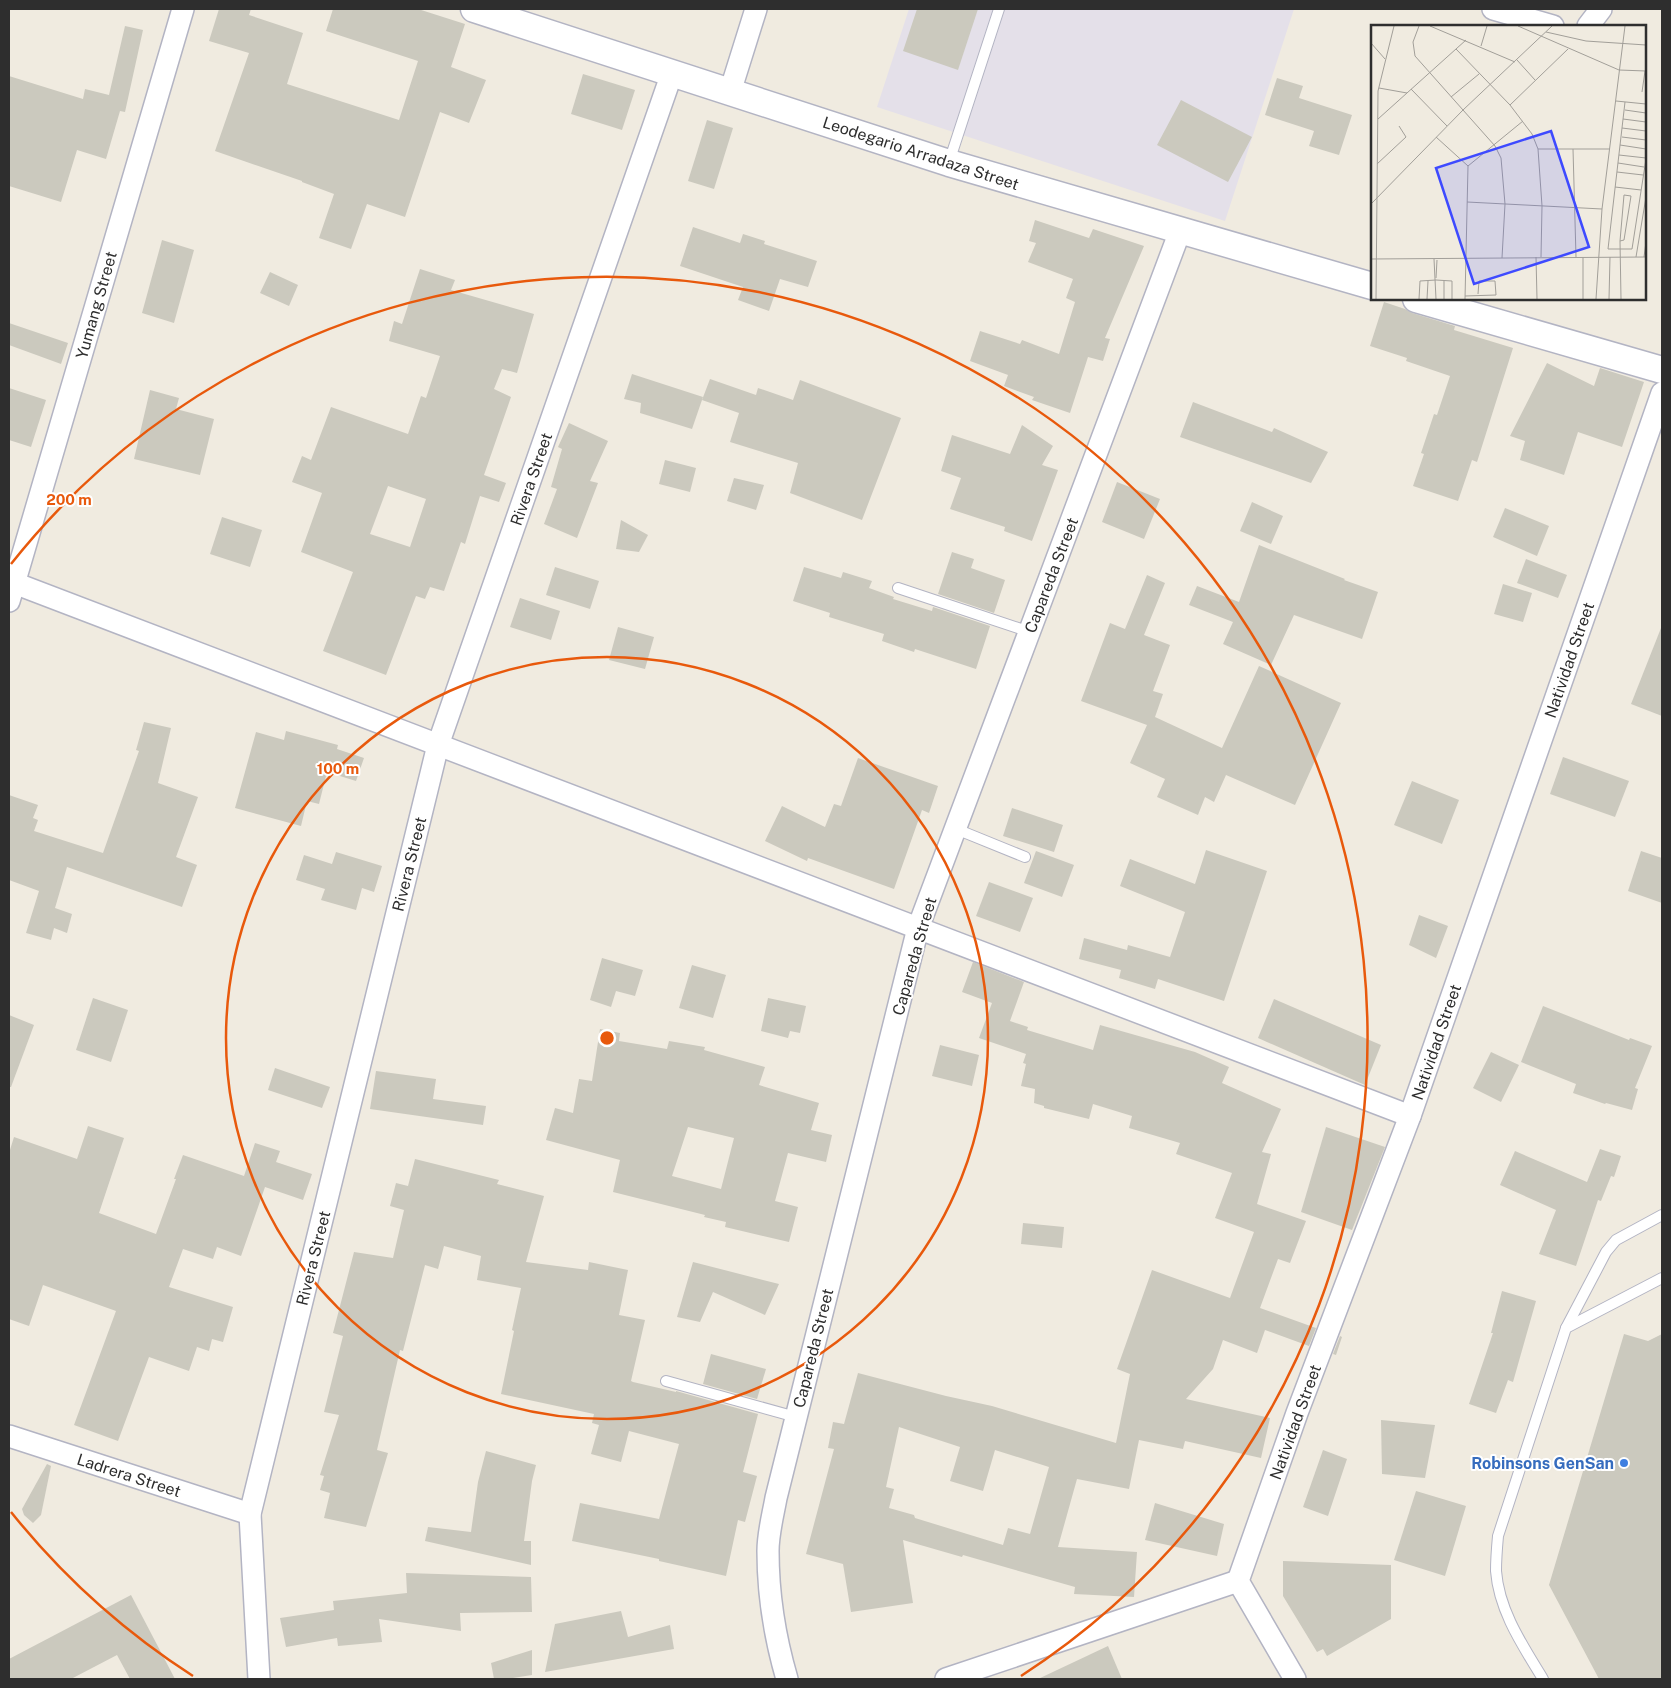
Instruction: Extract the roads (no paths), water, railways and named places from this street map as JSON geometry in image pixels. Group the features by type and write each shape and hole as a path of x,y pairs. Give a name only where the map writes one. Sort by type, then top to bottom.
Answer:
{"street":[{"name":"Yumang Street","path":"11,588 183,9"},
{"name":"Leodegario Arradaza Street","path":"474,9 949,163 1371,286"},
{"path":"730,92 756,9"},
{"path":"1492,9 1549,25"},
{"path":"1589,25 1602,9"},
{"name":"Rivera Street","path":"259,1679 250,1514 438,745 672,73"},
{"name":"Capareda Street","path":"787,1679 778,1649 772,1605 768,1549 776,1498 918,928 1180,231"},
{"path":"1424,300 1449,303 1662,370"},
{"name":"Natividad Street","path":"1238,1581 1297,1413 1410,1116 1662,393"},
{"path":"11,588 438,745 1410,1116"},
{"name":"Ladrera Street","path":"9,1436 250,1514"},
{"path":"946,1679 1238,1581 1295,1679"}],"lane":[{"path":"949,163 999,9"},
{"path":"898,588 1030,632"},
{"path":"956,829 1025,857"},
{"path":"1543,1679 1515,1631 1502,1600 1496,1572 1498,1536 1566,1328 1606,1252 1616,1240 1662,1215"},
{"path":"1566,1328 1662,1278"},
{"path":"666,1381 796,1417"}],"place":[{"name":"Robinsons GenSan","path":"1624,1463"}]}
